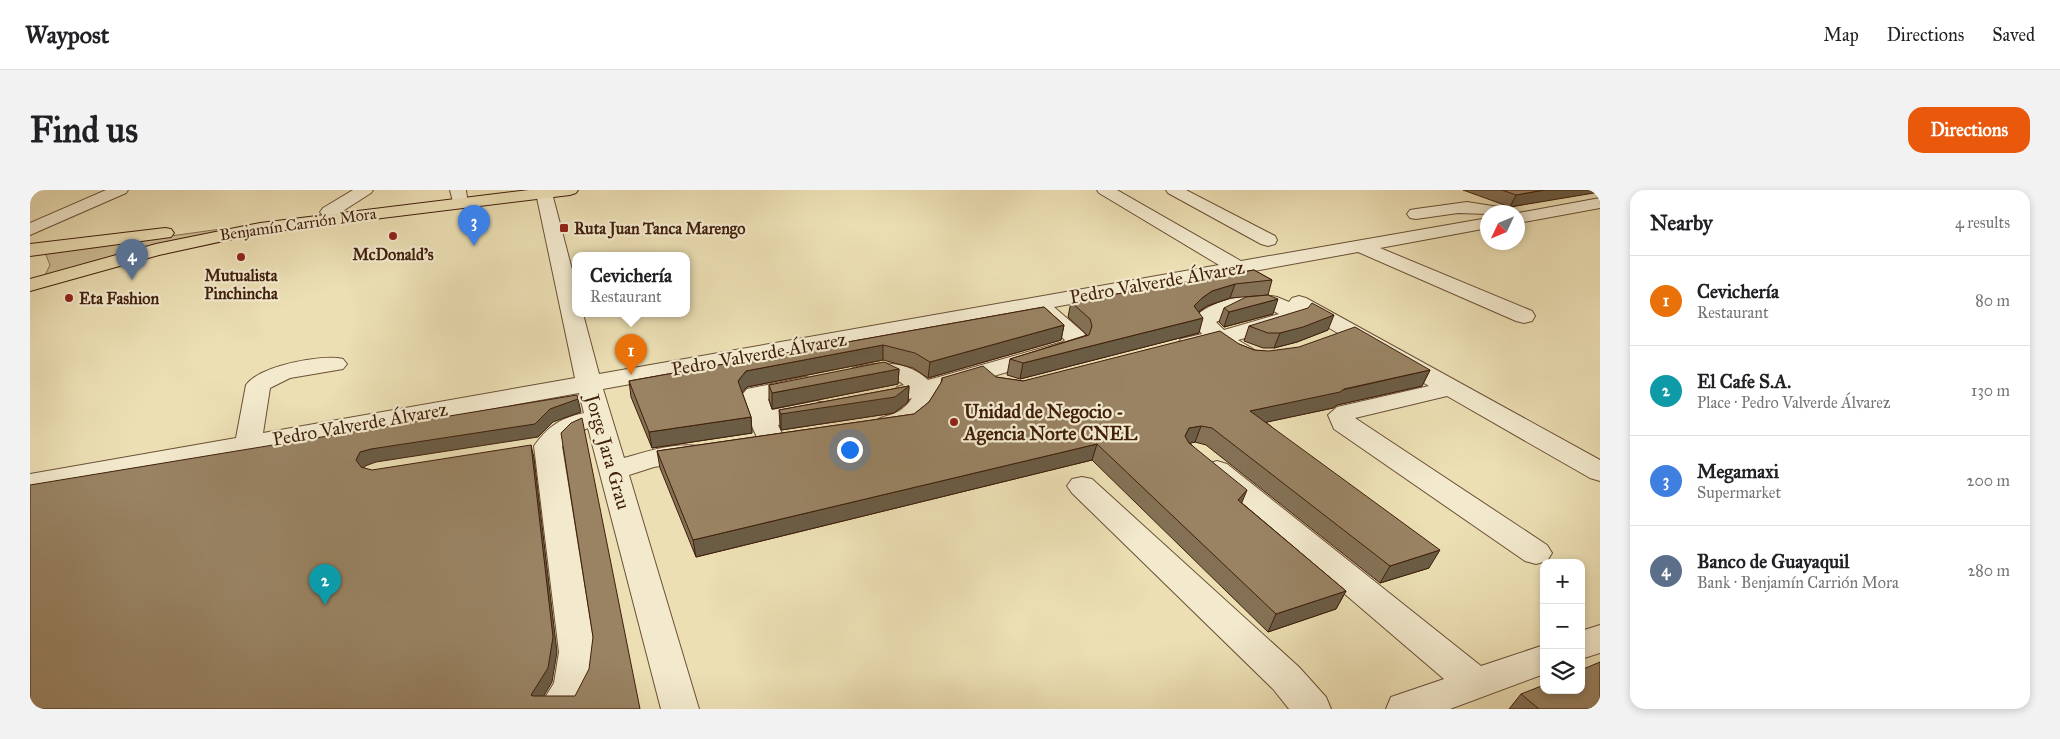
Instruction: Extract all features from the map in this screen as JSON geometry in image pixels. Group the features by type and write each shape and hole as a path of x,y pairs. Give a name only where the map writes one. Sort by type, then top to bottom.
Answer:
{"main road":[{"name":"Benjamín Carrión Mora","path":"30,250 459,194 570,190"},
{"name":"Benjamín Carrión Mora","path":"30,285 156,250 260,228 536,192"}],"street":[{"path":"30,230 120,190"},
{"path":"329,212 365,190"},
{"path":"1174,190 1268,240"},
{"name":"Jorge Jara Grau","path":"536,192 680,709"},
{"path":"1104,200 1131,205 1238,267 1337,337"},
{"path":"1525,217 1600,203"},
{"path":"1416,214 1464,206 1480,207"},
{"name":"Pedro Valverde Álvarez","path":"30,483 1480,224"},
{"path":"1360,246 1524,316"},
{"path":"885,396 923,389 1076,344 1076,338 1037,304"},
{"path":"1172,349 1220,336 1236,334 1294,316 1451,388 1600,472"},
{"path":"1220,336 1243,354 1262,358 1269,357"},
{"path":"248,444 258,385 263,380 274,374 335,364"},
{"path":"775,434 754,403 754,396 756,394 883,369 898,371 910,377 923,389 926,396 917,412 910,418 903,422 866,428"},
{"path":"984,371 1008,388"},
{"path":"1451,388 1346,412 1341,415 1343,422 1536,554"},
{"path":"744,446 838,405"},
{"path":"556,709 563,702 576,676 576,652 534,448 571,424 598,417"},
{"path":"612,470 651,458 716,450"},
{"path":"1195,452 1476,684"},
{"path":"1082,486 1286,678 1312,709"},
{"path":"1585,644 1600,639"},
{"path":"1405,709 1540,660"}],"shaded area":[{"path":"224,230 45,275 50,265 46,255 48,253"}],"building":[{"path":"1502,190 1544,190 1516,195"},
{"path":"1254,270 1272,280 1235,284 1212,291 1194,306 1203,318 1023,363 1010,359 1089,335 1092,326 1090,319 1071,302"},
{"path":"1268,295 1278,299 1229,312 1224,308 1246,297"},
{"path":"1312,303 1334,315 1303,327 1280,333 1268,333 1249,326 1308,308"},
{"path":"1044,307 1064,325 930,362 915,353 883,345 746,371 738,381 751,417 649,432 629,381"},
{"path":"1355,327 1430,370 1250,411 1440,550 1390,566 1212,428 1201,426 1189,428 1185,436 1189,443 1247,490 1238,500 1346,591 1276,614 1097,444 693,540 657,451 914,414 929,402 942,378 983,366 996,377 1023,381 1220,331 1239,344 1254,350 1269,351 1299,347"},
{"path":"884,362 899,369 772,393 769,385"},
{"path":"909,386 895,397 781,414 779,410"},
{"path":"577,395 578,399 550,409 535,424 371,449 360,452 356,460 361,467 372,470 531,445 553,637 548,668 531,695 575,696 589,669 593,637 561,433 571,423 582,418 640,709 30,709 30,485"},
{"path":"1600,662 1600,709 1539,709 1521,694 1540,687 1540,694 1585,694 1585,668"}],"place":[{"name":"Ruta Juan Tanca Marengo","path":"564,228"},
{"name":"McDonald's","path":"393,236"},
{"name":"Megamaxi","path":"474,246"},
{"name":"Mutualista Pinchincha","path":"241,257"},
{"name":"Banco de Guayaquil","path":"132,280"},
{"name":"Eta Fashion","path":"69,298"},
{"name":"Cevichería","path":"631,375"},
{"name":"Unidad de Negocio - Agencia Norte CNEL","path":"954,422"},
{"name":"El Cafe S.A.","path":"325,605"}]}
